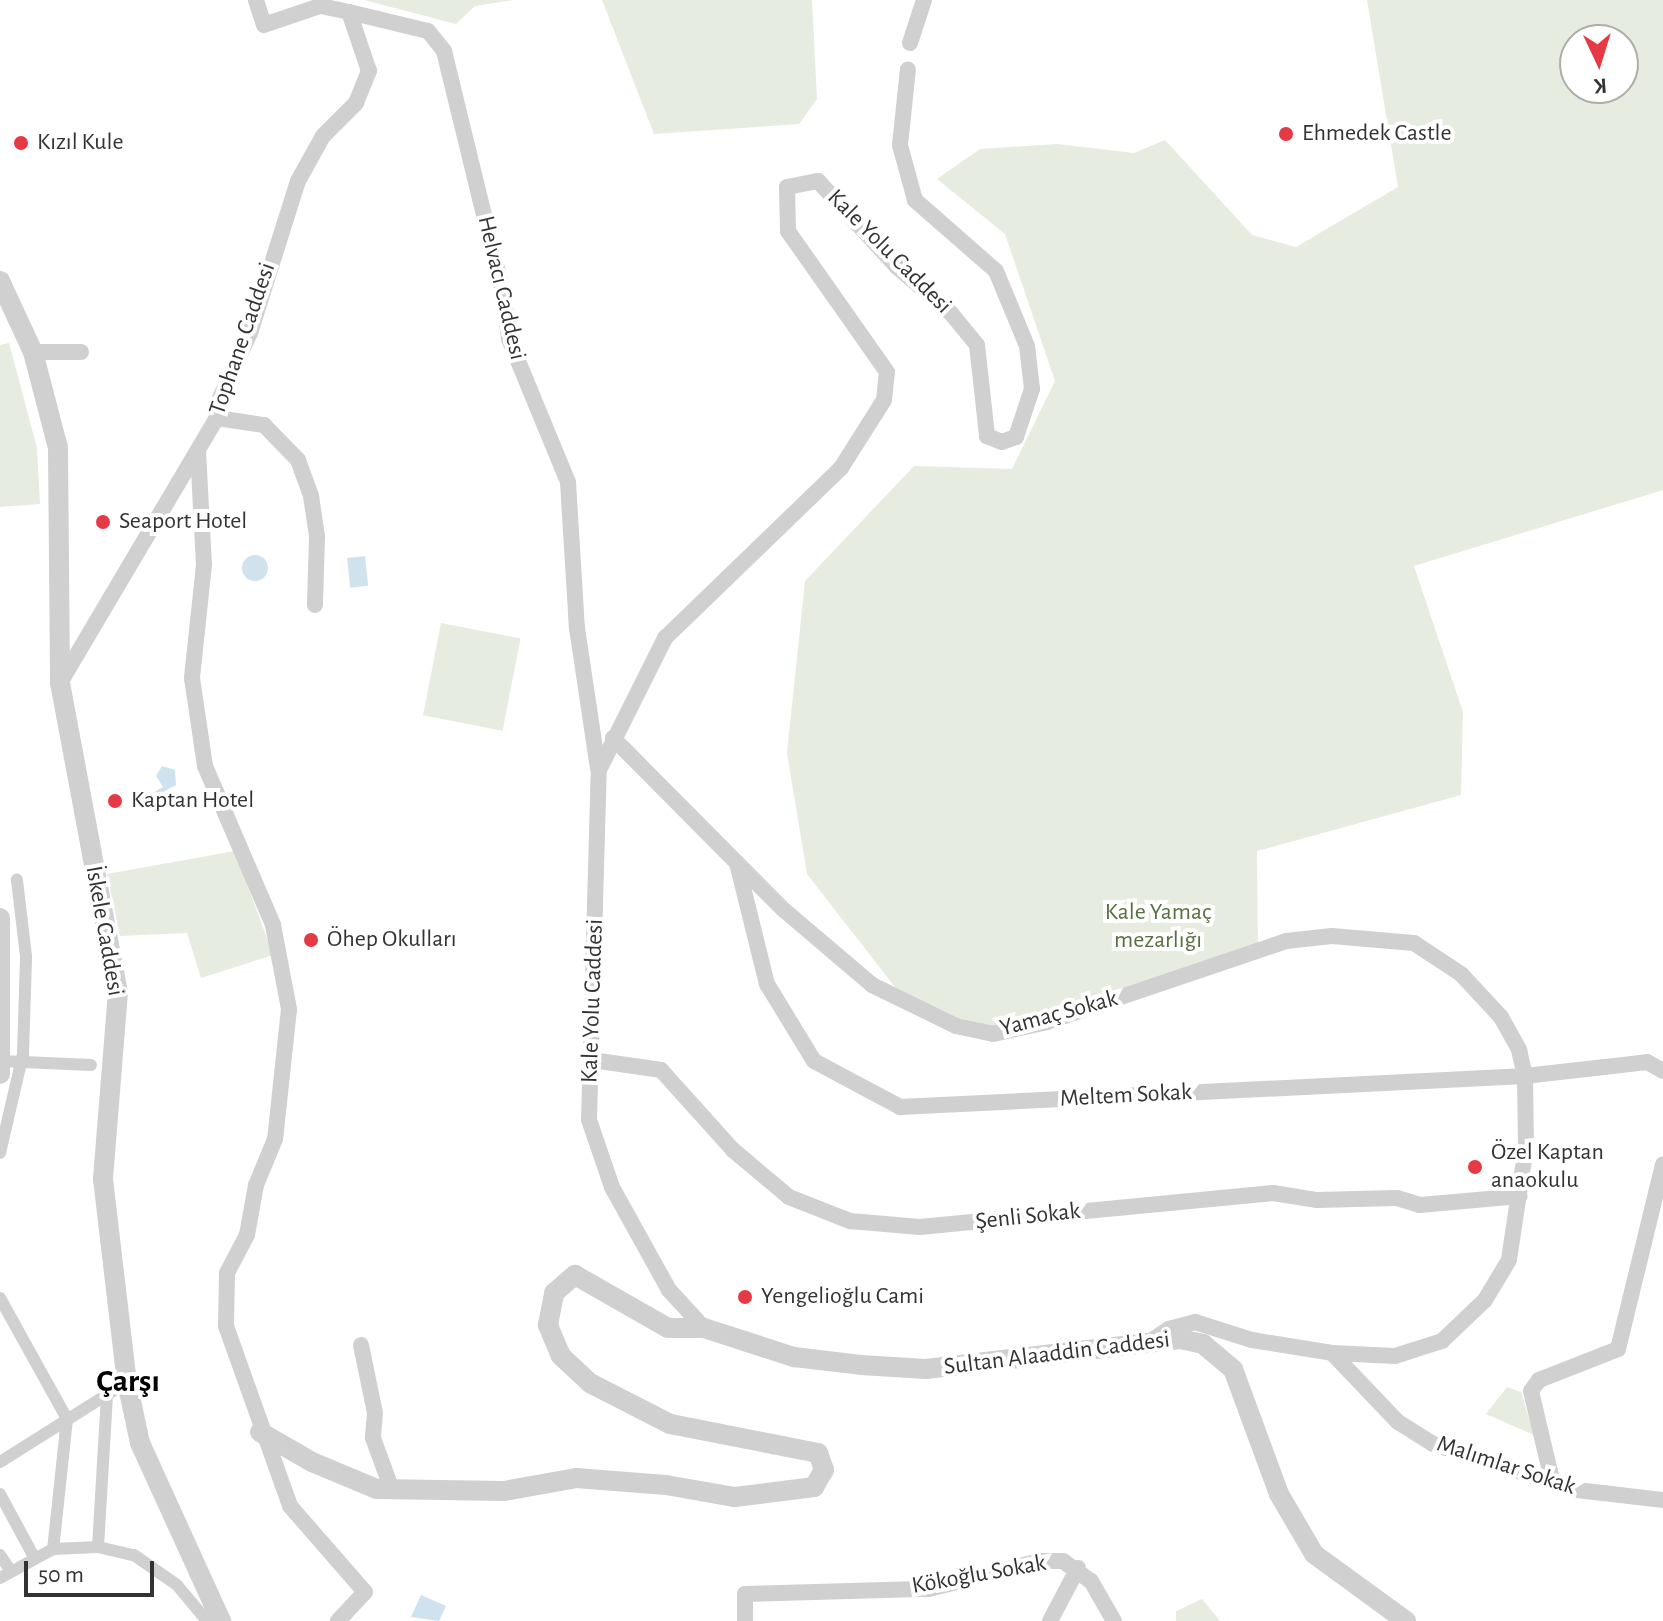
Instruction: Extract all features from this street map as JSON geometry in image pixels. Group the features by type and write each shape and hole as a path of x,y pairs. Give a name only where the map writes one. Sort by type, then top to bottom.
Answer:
{"street":[{"path":"256,0 264,25 320,6 349,12"},
{"path":"910,43 924,0"},
{"name":"Tophane Caddesi","path":"60,683 217,418 219,400 250,333 298,181 323,136 356,103 366,82 369,71 349,12"},
{"name":"Helvacı Caddesi","path":"349,12 428,31 444,51 504,297 509,339 568,482 577,628 599,770"},
{"name":"Kale Yolu Caddesi","path":"704,1328 669,1290 612,1187 589,1120 599,770 665,638 841,468 884,400 887,372 788,231 787,187 818,181 897,267 950,312 977,345 987,436 1002,442 1016,437 1032,389 1027,346 996,271 915,200 900,145 902,98 908,69"},
{"name":"İskele Caddesi","path":"0,281 33,352 58,448 60,683 118,992 103,1179 127,1382 140,1443 221,1621"},
{"path":"33,352 81,352"},
{"path":"217,418 264,425 298,460 311,496 317,536 315,605"},
{"path":"198,451 204,565 192,678 205,766 273,925 289,1009 275,1139 256,1185 247,1235 227,1273 226,1326 260,1432 290,1506 365,1592 338,1621"},
{"name":"Yamaç Sokak","path":"613,738 737,861 872,985 956,1026 993,1034 1047,1022 1286,941 1332,936 1414,943 1461,974 1488,1002 1498,1032 1525,1076"},
{"name":"Meltem Sokak","path":"737,861 767,984 814,1061 900,1107 1525,1076 1647,1062 1663,1071"},
{"path":"6,1064 26,956 17,880"},
{"path":"0,918 6,1064 0,1153"},
{"name":"Şenli Sokak","path":"592,1060 661,1070 733,1150 789,1197 850,1221 920,1227 1273,1193 1317,1200 1397,1198 1420,1205 1520,1196"},
{"path":"6,1064 91,1065"},
{"path":"1151,1341 1169,1329 1195,1322 1252,1340 1332,1353 1395,1356 1442,1341 1485,1300 1509,1260 1526,1147 1525,1076"},
{"path":"1552,1480 1531,1391 1539,1380 1618,1349 1663,1164"},
{"path":"260,1432 312,1462 377,1489 504,1491 576,1478 666,1485 735,1497 814,1487 824,1470 818,1453 670,1424 590,1383 561,1356 548,1325 554,1293 575,1275 668,1328 704,1328"},
{"path":"0,1298 67,1419 53,1549"},
{"name":"Sultan Alaaddin Caddesi","path":"704,1328 794,1357 926,1369 1151,1341 1203,1344 1233,1369 1279,1494 1314,1554 1406,1621"},
{"path":"361,1345 375,1413 373,1438 392,1490"},
{"name":"Malımlar Sokak","path":"1332,1353 1398,1422 1433,1444 1619,1498 1663,1500"},
{"path":"0,1462 127,1382"},
{"path":"98,1547 107,1394"},
{"path":"0,1494 34,1557"},
{"path":"0,1555 5,1574 53,1549 98,1547 134,1555 177,1585 207,1621"},
{"name":"Kökoğlu Sokak","path":"745,1621 745,1594 929,1589 1040,1561 1063,1561 1078,1568 1113,1613 1114,1621"},
{"path":"1050,1621 1078,1568"}],"green space":[{"path":"364,0 514,0 475,6 456,24"},
{"path":"602,0 812,0 817,99 799,124 654,134"},
{"name":"Kale Yamaç mezarlığı","path":"1367,0 1663,0 1663,490 1414,566 1463,712 1461,795 1257,851 1258,949 989,1031 902,996 807,874 787,753 805,581 914,466 1012,469 1055,381 1005,234 937,179 980,149 1057,144 1134,153 1165,140 1252,235 1296,247 1398,187"},
{"path":"9,343 37,448 40,504 0,507 0,345"},
{"path":"441,623 521,638 503,731 423,715"},
{"path":"235,851 273,955 201,978 187,933 120,936 107,874"},
{"path":"1507,1387 1521,1392 1534,1435 1486,1414"},
{"path":"1202,1599 1220,1621 1176,1621 1176,1611"}],"water":[{"path":"255,555 264,559 268,568 264,577 255,581 246,577 242,568 246,559"},
{"path":"365,556 368,586 350,588 347,558"},
{"path":"162,766 175,770 176,785 161,793 163,809 157,815 153,813 151,794 163,787 156,776"},
{"path":"421,1595 446,1606 439,1621 411,1617"}],"place":[{"name":"Ehmedek Castle","path":"1286,134"},
{"name":"Kızıl Kule","path":"21,143"},
{"name":"Seaport Hotel","path":"103,522"},
{"name":"Kaptan Hotel","path":"115,801"},
{"name":"Öhep Okulları","path":"311,940"},
{"name":"Özel Kaptan anaokulu","path":"1475,1167"},
{"name":"Yengelioğlu Cami","path":"745,1297"}],"district":[{"name":"Çarşı","path":"128,1381"}]}
